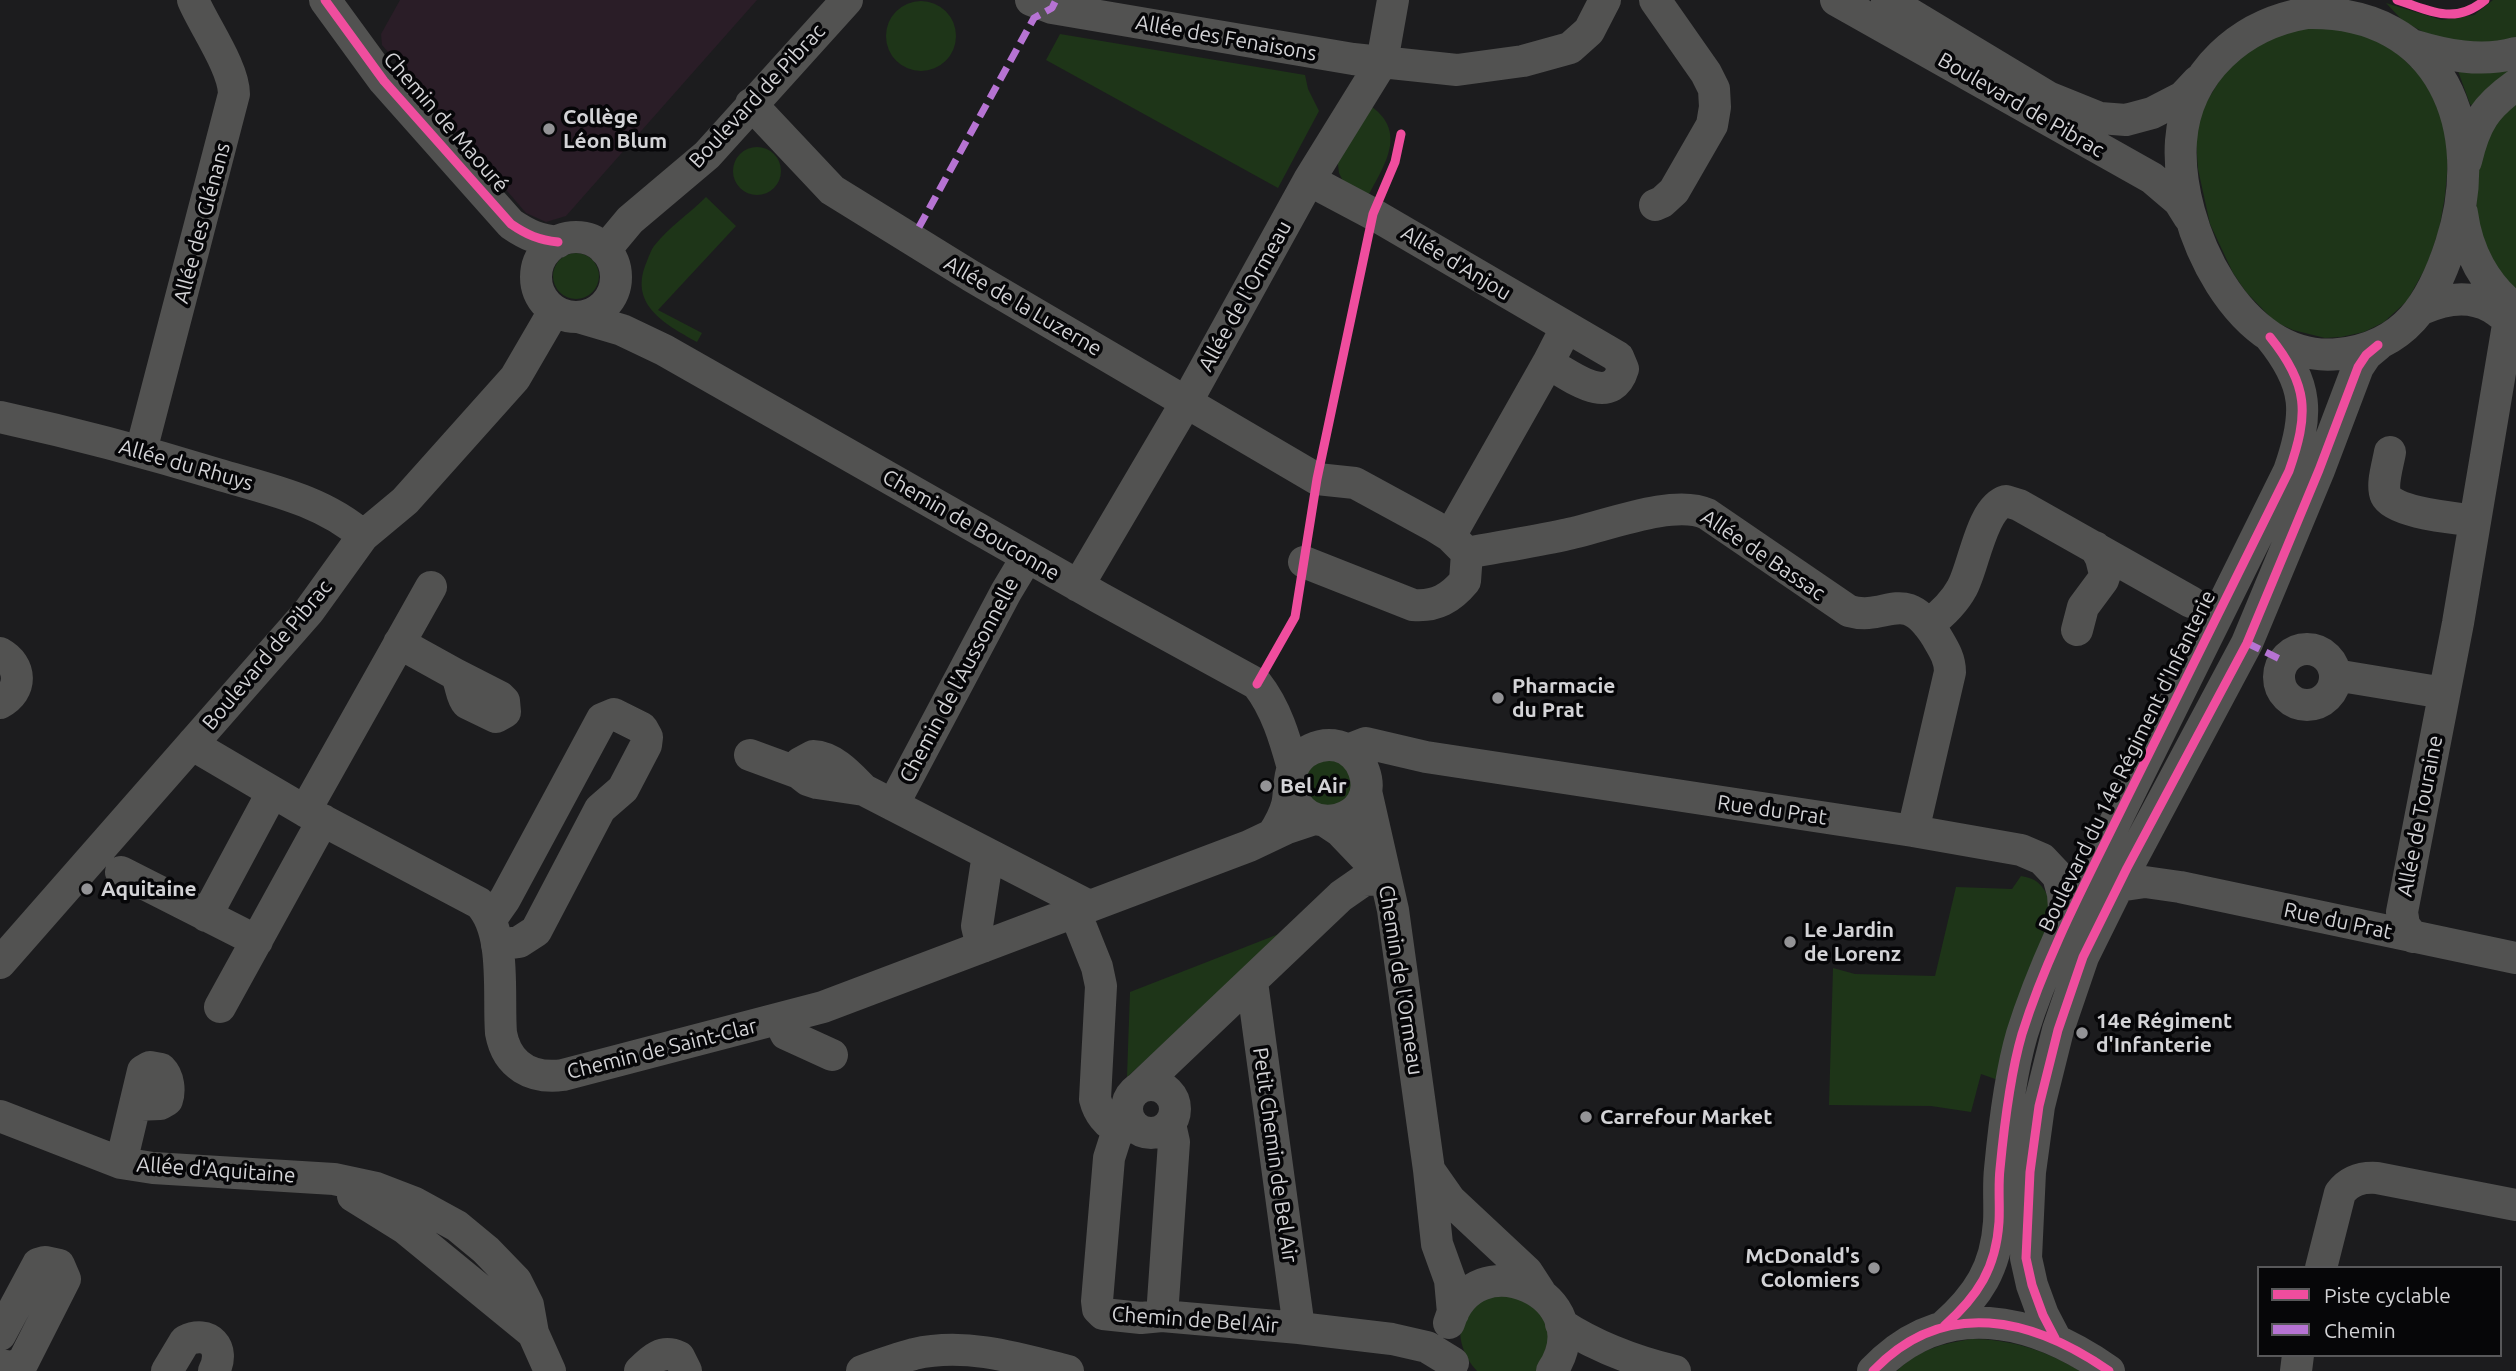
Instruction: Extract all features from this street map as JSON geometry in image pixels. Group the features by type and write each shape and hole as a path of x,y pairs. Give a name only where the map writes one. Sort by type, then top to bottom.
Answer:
{"street":[{"name":"Allée des Glénans","path":"142,451 234,94 234,84 229,71 193,0"},
{"name":"Chemin de Maouré","path":"325,0 384,81 511,224 526,235 558,242"},
{"name":"Boulevard de Pibrac","path":"605,250 629,220 707,155 847,0"},
{"name":"Allée des Fenaisons","path":"1031,0 1052,8 1382,62"},
{"name":"Allée de l'Ormeau","path":"1078,586 1187,401 1309,180 1382,62 1393,0"},
{"path":"1382,62 1441,70 1471,70 1561,52 1577,43 1589,31 1605,0"},
{"path":"1654,205 1662,202 1674,191 1712,125 1715,107 1714,89 1706,73 1655,0"},
{"name":"Boulevard de Pibrac","path":"1836,0 2152,178 2179,201 2193,224"},
{"name":"Boulevard de Pibrac","path":"1886,0 2048,97 2100,118 2126,120 2152,113 2183,97 2204,75"},
{"path":"2378,345 2363,350 2324,355 2297,350 2270,337 2250,322 2225,291 2208,261 2193,224 2183,184 2181,140 2189,103 2204,75 2219,56 2250,31 2277,19 2300,14 2352,16 2373,23 2410,44 2433,67 2449,94 2460,127 2462,187 2469,247 2479,269 2514,317"},
{"path":"2410,44 2463,57 2502,57 2516,53"},
{"path":"2055,1338 2043,1315 2027,1265 2030,1172 2039,1107 2058,1030 2083,957 2247,643 2319,471 2358,367 2366,355 2404,328 2422,309 2443,268 2473,136 2493,101 2516,85"},
{"name":"Allée de la Luzerne","path":"751,104 832,190 982,283 1317,479 1355,482 1458,545"},
{"name":"Allée d'Anjou","path":"1309,180 1373,214 1618,357 1623,369 1612,386 1593,388 1548,363"},
{"path":"583,238 595,242 605,250 616,269 616,281 604,306 596,312 566,314 539,293 537,281 541,258 558,242 583,238"},
{"name":"Chemin de Bouconne","path":"616,281 632,314 664,350"},
{"path":"2422,309 2440,300 2475,300 2514,317"},
{"name":"Boulevard de Pibrac","path":"0,963 309,611 363,536 405,501 514,378 566,314"},
{"name":"Chemin de Bouconne","path":"566,314 622,330 664,350 1078,586 1258,684 1271,706 1287,746 1291,778"},
{"name":"Allée de Touraine","path":"2413,937 2404,925 2402,912 2514,317"},
{"path":"1304,562 1413,605 1431,605 1447,599 1465,581 1458,545 1566,328"},
{"name":"Boulevard du 14e Régiment d'Infanterie","path":"1944,1326 1969,1303 1994,1257 1999,1224 2000,1170 2011,1088 2022,1036 2035,996 2065,926 2289,471 2301,434 2302,396 2297,378 2270,337"},
{"name":"Allée du Rhuys","path":"0,416 142,451 296,498 330,513 363,536"},
{"path":"2390,452 2385,491 2392,503 2403,508 2475,521"},
{"path":"1928,625 1940,616 1960,592 1994,508 2001,502 2010,501 2191,602"},
{"name":"Allée de Bassac","path":"1458,545 1566,535 1665,510 1696,510 1707,514 1849,611 1864,613 1902,607 1914,612 1928,625 1948,656 1950,672 1913,831"},
{"path":"2077,630 2083,607 2105,574 2095,547"},
{"name":"Chemin de l'Aussonnelle","path":"893,805 1027,557"},
{"path":"220,1007 257,941 314,816 399,643 431,587"},
{"path":"399,643 455,674"},
{"path":"2247,643 2284,662"},
{"path":"2311,650 2324,655 2333,667 2335,675 2333,689 2324,700 2304,705 2291,700 2282,689 2279,675 2284,662 2296,652 2311,650"},
{"path":"0,653 9,658 18,675 13,693 0,703"},
{"path":"2335,675 2444,693"},
{"name":"Chemin de Bouconne","path":"1271,706 1298,725 1342,748"},
{"path":"193,743 272,793 474,900 482,907 494,932 519,942 536,931 600,808 623,789 646,745 645,733 638,725 614,714 605,717 505,899 494,932"},
{"name":"Rue du Prat","path":"1342,748 1366,743 1426,757 2000,845 2034,854 2054,870 2062,885 2065,926"},
{"path":"1273,834 1282,821 1291,778 1302,755 1316,746 1342,748 1360,761 1365,773 1366,786 1361,807 1345,817 1320,820"},
{"name":"Chemin de l'Aussonnelle","path":"750,755 799,774 798,767 803,760 819,756 838,766 863,790 988,854 1082,909"},
{"name":"Rue du Prat","path":"1366,786 1392,768 1426,757"},
{"path":"1291,778 1298,806 1340,831 1385,878"},
{"path":"571,779 609,799"},
{"name":"Chemin de l'Ormeau","path":"1366,786 1393,910 1437,1244 1450,1280 1448,1347 1455,1367"},
{"path":"206,916 272,793"},
{"name":"Chemin de Saint-Clar","path":"494,932 503,1041 509,1054 518,1065 537,1075 563,1074 823,1007 1249,846 1273,834 1320,820"},
{"path":"982,947 977,926 988,854"},
{"path":"121,872 257,941"},
{"name":"Chemin de Bel Air","path":"1385,878 1364,880 1352,887 1131,1094 1127,1103 1125,1125 1112,1145 1109,1158 1098,1309 1111,1316 1162,1316 1392,1339 1427,1347 1455,1367"},
{"name":"Rue du Prat","path":"2118,886 2145,882 2180,887 2516,958"},
{"path":"1082,909 1101,986 1095,1099 1100,1114 1114,1128 1125,1125 1153,1134 1163,1130 1171,1111 1174,1073 1181,1048"},
{"name":"Petit Chemin de Bel Air","path":"1252,982 1299,1328"},
{"path":"779,1020 786,1034 832,1055"},
{"path":"1139,1088 1147,1085 1166,1090 1171,1111 1174,1142 1162,1316"},
{"path":"121,1163 135,1105"},
{"name":"Allée d'Aquitaine","path":"0,1116 121,1163 152,1168 314,1177 385,1214 533,1333 550,1371"},
{"name":"Chemin de l'Ormeau","path":"1429,1170 1450,1200 1527,1272 1553,1306 1561,1324"},
{"path":"2322,1266 2340,1193 2358,1179 2384,1179 2516,1205"},
{"path":"0,1335 38,1264 45,1262 59,1265 63,1271 63,1286 23,1362 12,1367 0,1365"},
{"path":"1451,1316 1471,1291 1488,1283 1515,1282 1541,1293"},
{"name":"Chemin de Bel Air","path":"1392,1339 1424,1333 1451,1316"},
{"path":"1873,1371 1907,1341 1944,1326 1971,1322 2001,1324 2055,1338 2109,1371"},
{"path":"1552,1371 1562,1345 1561,1324"},
{"path":"1561,1324 1629,1359 1675,1371"},
{"path":"167,1371 185,1341 200,1337 208,1339 218,1351 219,1359 214,1371"},
{"path":"862,1371 915,1354 951,1350 1016,1358 1068,1371"},
{"path":"640,1371 656,1357 671,1353 681,1359 686,1371"}],"shaded area":[{"name":"Collège Léon Blum","path":"400,0 757,0 566,216 546,222 526,213 382,45 381,34"}],"green space":[{"path":"2493,0 2516,0 2516,46 2490,50 2427,34 2403,21 2386,3 2442,20 2474,15"},
{"path":"921,1 946,11 956,36 946,61 921,71 896,61 886,36 896,11"},
{"path":"2331,25 2389,45 2430,85 2446,132 2448,163 2439,230 2427,265 2407,301 2384,322 2364,332 2325,338 2293,330 2275,322 2246,292 2233,273 2210,224 2198,169 2196,141 2200,113 2231,61 2277,33"},
{"path":"1060,34 1305,75 1308,89 1319,111 1278,188 1046,60"},
{"path":"2516,65 2516,75 2474,107 2470,104 2458,71"},
{"path":"2516,96 2516,303 2501,290 2475,223 2479,168 2496,115"},
{"path":"1368,104 1388,125 1390,148 1381,173 1367,198 1345,185 1339,173 1337,157"},
{"path":"757,147 766,148 774,154 780,162 780,180 774,188 766,194 757,195 748,194 740,188 734,180 733,171 734,162 740,154 748,148"},
{"path":"706,197 736,226 658,310 702,333 697,342 672,327 652,310 642,289 642,276 654,246"},
{"path":"576,253 592,260 599,276 592,292 576,299 560,292 553,276 560,260"},
{"path":"1327,754 1357,772 1349,805 1315,808 1301,776"},
{"path":"2021,876 2038,882 2053,906 1998,1080 1981,1074 1971,1112 1931,1106 1829,1105 1833,968 1855,974 1935,976 1956,887 2012,889"},
{"path":"1289,930 1127,1077 1130,992"},
{"path":"1506,1289 1544,1311 1551,1340 1539,1371 1477,1371 1464,1350 1460,1334 1467,1311 1480,1301"},
{"path":"1972,1339 2001,1341 2028,1348 2080,1371 1897,1371 1913,1358 1931,1349"}],"marked path":[{"path":"919,227 1034,18 1052,8 1056,0"},
{"path":"2247,643 2284,661"}],"cycle path":[{"path":"325,0 384,81 511,224 533,236 558,242"},
{"path":"2397,0 2431,11 2452,14 2474,8 2485,0"},
{"path":"1257,684 1295,617 1317,479 1373,214 1395,162 1401,134"},
{"path":"1944,1326 1976,1292 1994,1253 1999,1222 1999,1182 2011,1084 2022,1034 2043,975 2083,888 2289,471 2296,451 2302,401 2292,370 2270,337"},
{"path":"2055,1338 2032,1285 2026,1258 2030,1172 2039,1106 2058,1030 2083,957 2127,868 2247,643 2319,470 2358,367 2366,355 2378,345"},
{"path":"1873,1371 1900,1347 1929,1332 1959,1324 1989,1323 2020,1328 2050,1338 2109,1371"}],"place":[{"name":"Collège Léon Blum","path":"549,129"},
{"name":"Pharmacie du Prat","path":"1498,698"},
{"name":"Bel Air","path":"1266,786"},
{"name":"Aquitaine","path":"87,889"},
{"name":"Le Jardin de Lorenz","path":"1790,942"},
{"name":"14e Régiment d'Infanterie","path":"2082,1033"},
{"name":"Carrefour Market","path":"1586,1117"},
{"name":"McDonald's Colomiers","path":"1874,1268"}]}
